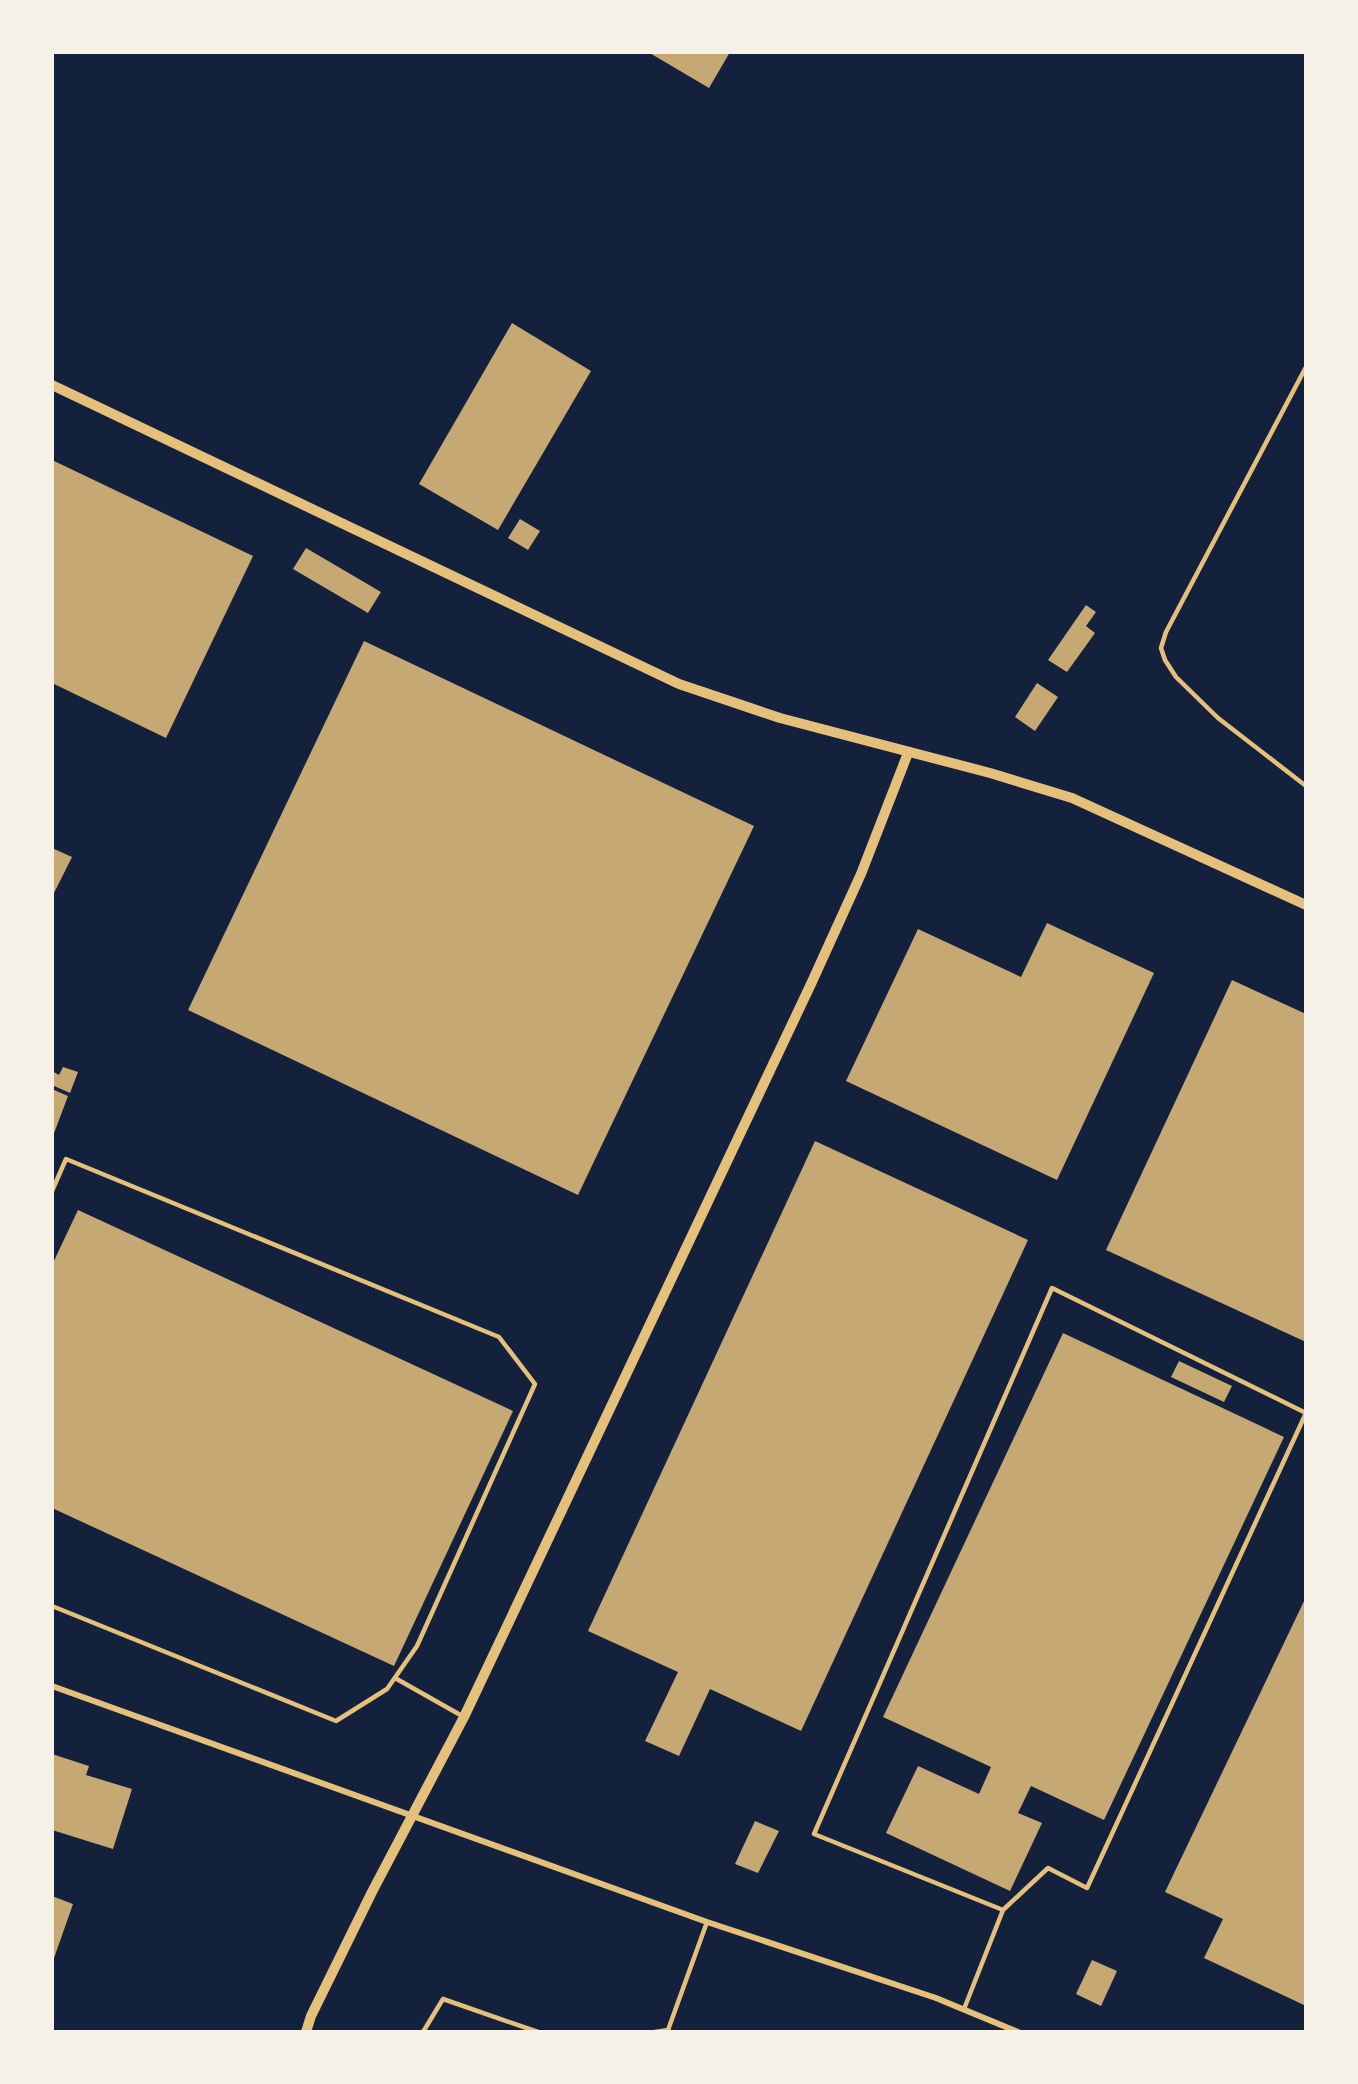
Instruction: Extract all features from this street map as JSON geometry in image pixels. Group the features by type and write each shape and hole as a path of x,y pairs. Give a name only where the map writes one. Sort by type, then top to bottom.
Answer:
{"street":[{"path":"52,385 679,684 780,718 990,773 1071,798 1305,905"},
{"path":"306,2031 311,2016 367,1902 464,1717 806,995 861,874 908,753"},
{"path":"52,1686 707,1922 936,1998 1018,2031"}],"lane":[{"path":"1305,367 1166,632 1161,648 1165,660 1176,677 1218,718 1305,786"},
{"path":"52,1191 66,1159 498,1337 535,1384 417,1646 387,1689 336,1721 52,1606"},
{"path":"964,2009 1003,1910 1048,1868 1087,1887 1305,1413 1052,1288 814,1834 1003,1910"},
{"path":"395,1678 464,1717"},
{"path":"655,2031 669,2031 707,1922"},
{"path":"423,2031 442,1999 538,2031"}],"building":[{"path":"648,52 730,52 709,88"},
{"path":"512,323 591,371 498,530 419,484"},
{"path":"52,460 253,556 166,738 52,683"},
{"path":"520,519 540,531 528,550 508,538"},
{"path":"306,548 381,592 368,613 293,569"},
{"path":"1086,605 1096,612 1086,626 1095,633 1067,672 1048,660"},
{"path":"364,641 754,826 578,1195 188,1010"},
{"path":"1037,683 1058,697 1035,731 1015,717"},
{"path":"52,848 72,857 52,897"},
{"path":"1047,923 1154,973 1057,1180 846,1081 918,929 1021,977"},
{"path":"1232,980 1306,1014 1306,1342 1106,1250"},
{"path":"63,1067 78,1072 70,1093 52,1085 52,1071 59,1075"},
{"path":"52,1089 68,1096 53,1136 52,1136"},
{"path":"815,1141 1028,1240 801,1731 710,1689 679,1756 645,1741 678,1672 588,1631"},
{"path":"78,1210 513,1411 394,1666 52,1508 52,1265"},
{"path":"1063,1333 1284,1437 1104,1820 1031,1786 1018,1813 1042,1823 1010,1891 886,1833 918,1766 979,1794 991,1767 883,1717"},
{"path":"1179,1361 1232,1386 1224,1402 1171,1377"},
{"path":"1306,1597 1306,2006 1204,1958 1223,1919 1165,1892"},
{"path":"52,1754 89,1766 86,1775 132,1789 113,1849 52,1830"},
{"path":"755,1821 779,1831 758,1873 735,1864"},
{"path":"52,1896 73,1904 53,1961 52,1961"},
{"path":"1092,1960 1117,1971 1101,2006 1076,1994"}]}
